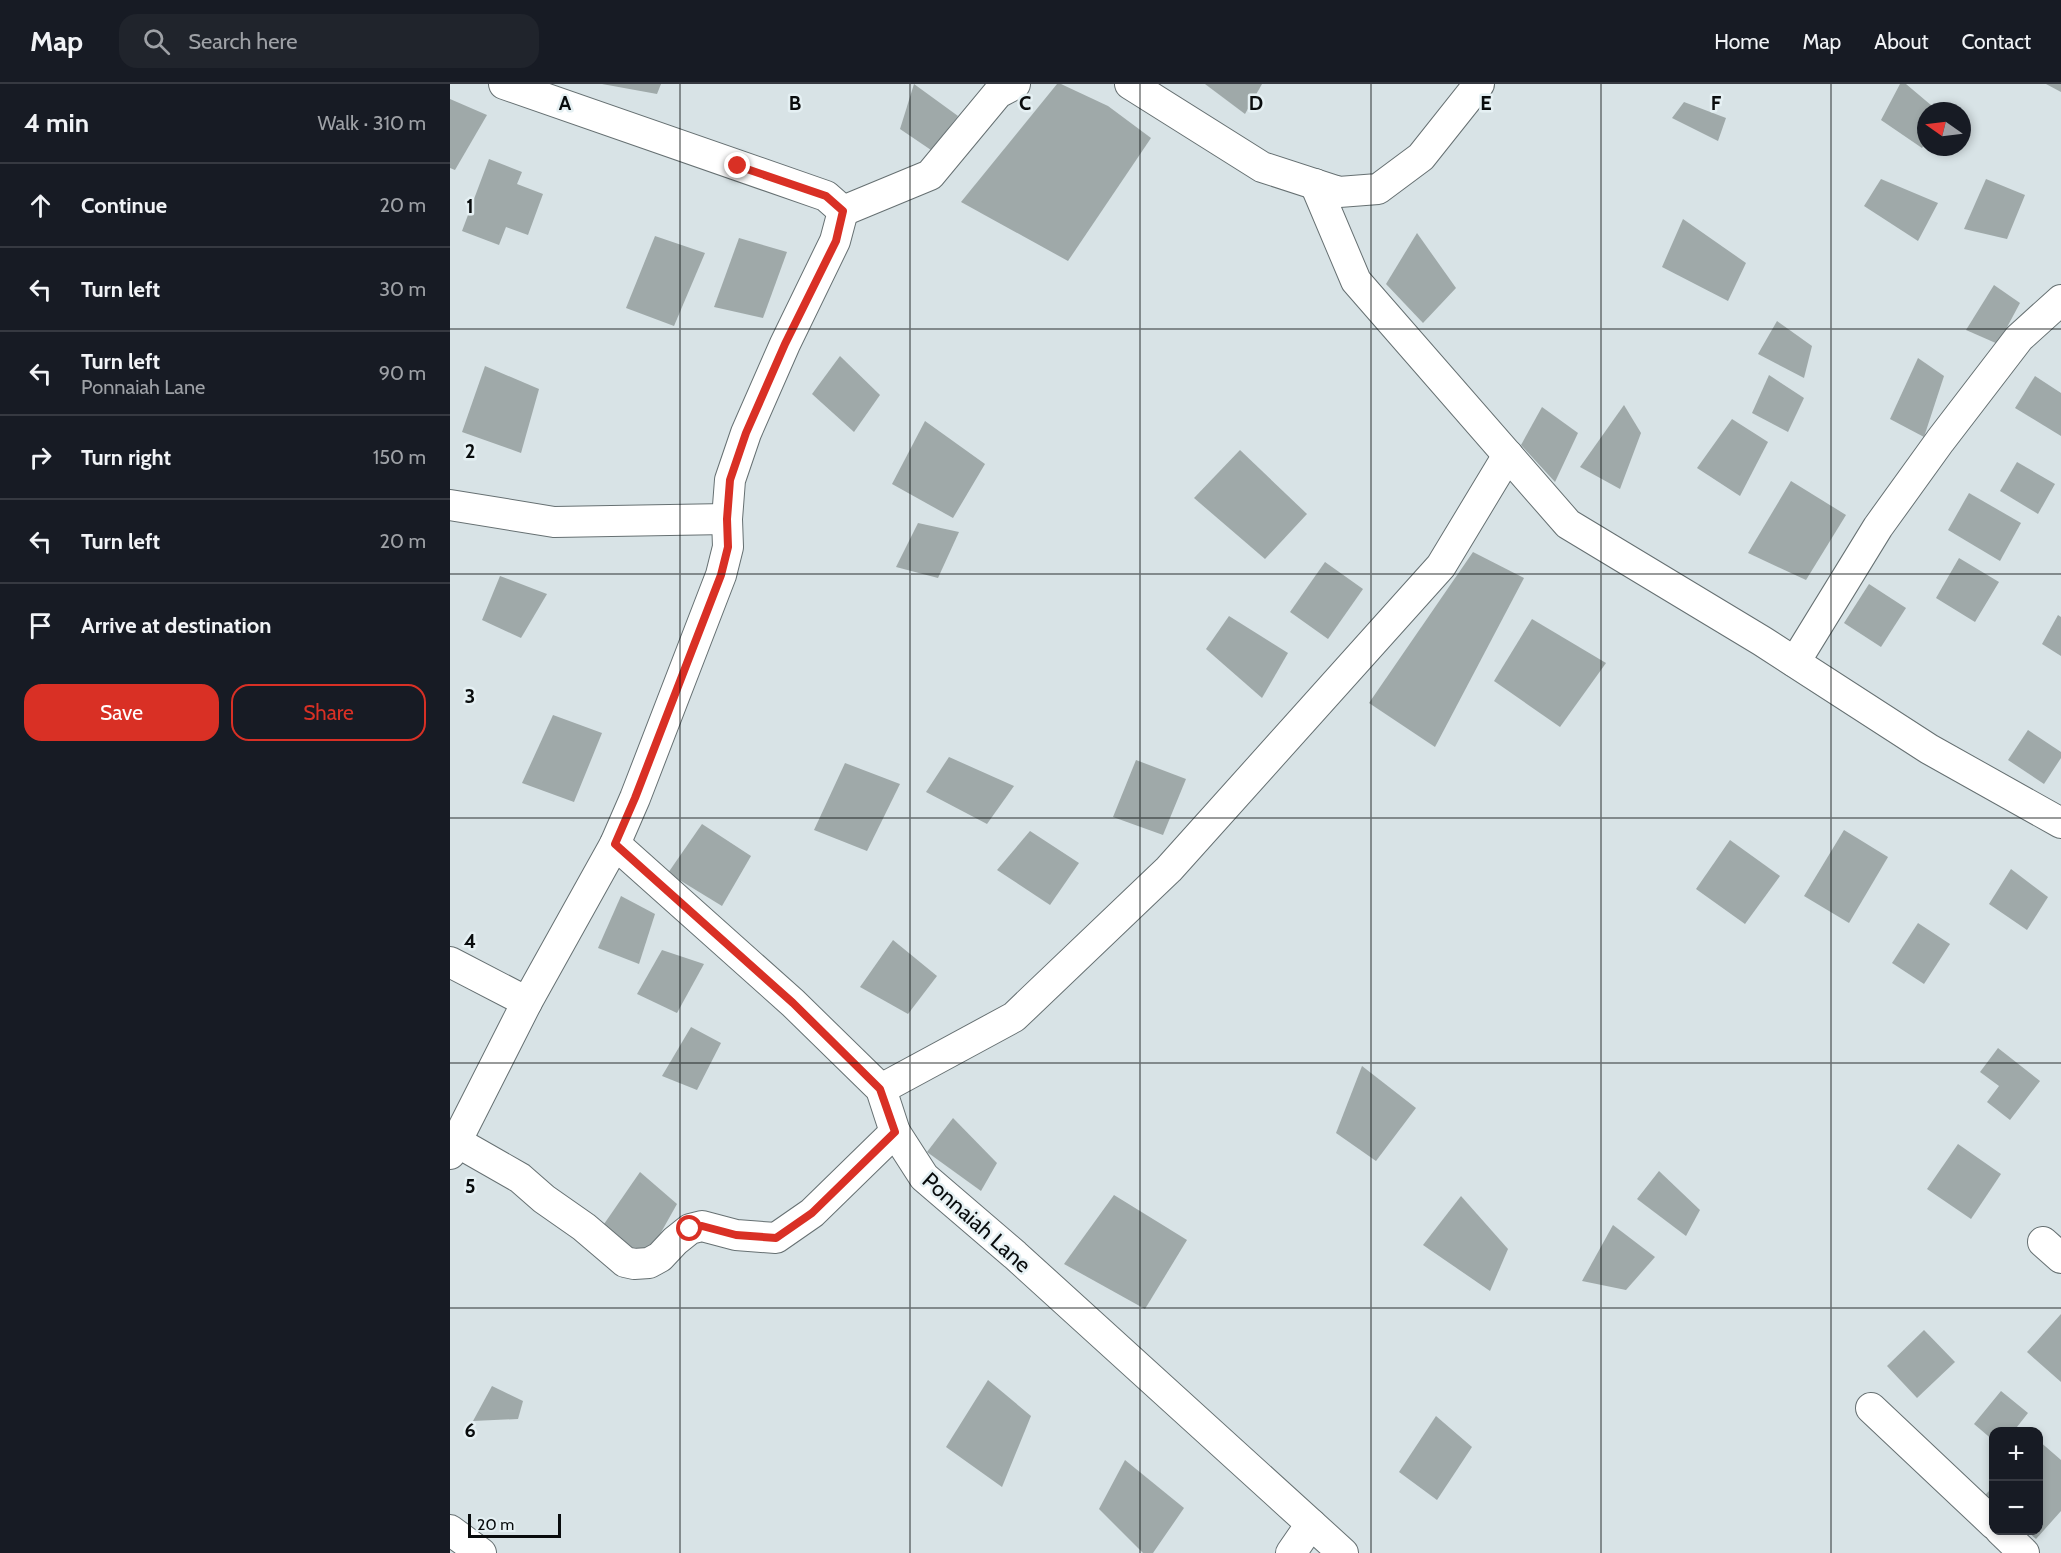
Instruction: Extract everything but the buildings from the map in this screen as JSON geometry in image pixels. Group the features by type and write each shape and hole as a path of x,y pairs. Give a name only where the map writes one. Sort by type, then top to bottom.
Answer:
{"street":[{"path":"504,84 826,196 843,211"},
{"path":"843,211 930,175 998,93 1014,84"},
{"path":"1130,84 1262,167 1339,192 1378,189 1421,157 1479,84"},
{"path":"1315,184 1356,281 1568,524 1795,662 1929,749 2061,823"},
{"path":"843,211 836,241 785,344 746,433 730,480 727,519 728,547 721,575 635,798 615,844 527,1002 453,1148 520,1178 625,1262 634,1264 649,1263 660,1257 690,1229 702,1226 736,1235 776,1238 812,1213 895,1132"},
{"path":"1795,662 1878,527 1933,450 2019,338 2061,300"},
{"path":"880,1089 1014,1017 1169,869 1441,566 1508,454"},
{"path":"450,505 554,522 727,519"},
{"name":"Ponnaiah Lane","path":"615,844 793,1003 880,1089 895,1132 924,1177 1015,1255 1343,1553"},
{"path":"450,962 527,1002"},
{"path":"1871,1408 1989,1519"},
{"path":"1291,1553 1311,1524"},
{"path":"450,1530 481,1553"},
{"path":"2005,1535 2024,1553"}],"route":[{"path":"690,1229 702,1226 736,1235 776,1238 812,1213 895,1132 880,1089 793,1003 615,844 721,575 728,547 727,519 730,480 746,433 785,344 836,241 843,211 826,196 738,166"}]}
